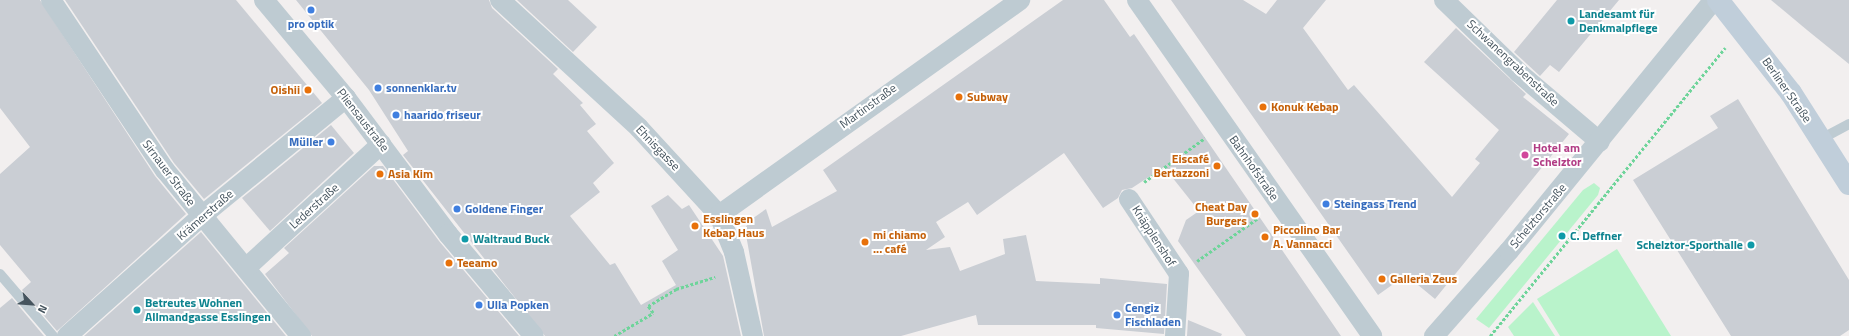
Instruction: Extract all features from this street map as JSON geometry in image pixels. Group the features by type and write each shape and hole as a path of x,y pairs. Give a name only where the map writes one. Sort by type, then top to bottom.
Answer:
{"main road":[{"name":"Berliner Straße","path":"1718,0 1741,29 1821,139 1849,184"}],"street":[{"name":"Sirnauer Straße","path":"51,0 143,140 247,267 301,336"},
{"name":"Ehnisgasse","path":"500,0 639,128 719,215 728,230 753,336"},
{"name":"Martinstraße","path":"719,215 1020,0"},
{"name":"Bahnhofstraße","path":"1137,0 1372,336"},
{"name":"Schwanengrabenstraße","path":"1444,0 1519,73 1600,142"},
{"name":"Schelztorstraße","path":"1434,336 1462,307 1600,142 1714,0"},
{"name":"Pliensaustraße","path":"274,4 448,234 534,336"},
{"name":"Krämerstraße","path":"68,336 203,215 346,98"},
{"name":"Lederstraße","path":"247,267 381,144"},
{"name":"Knäpplenshof","path":"1130,199 1179,274 1175,336"}],"lane":[{"path":"1821,139 1849,124"},
{"path":"0,274 53,336"}],"path":[{"path":"1490,336 1741,29"},
{"name":"Knäpplenshof","path":"1130,199 1148,178 1204,138"},
{"name":"Knäpplenshof","path":"1179,274 1258,218"},
{"path":"614,336 653,313 648,306 676,289 738,270"}],"green space":[{"path":"1594,183 1600,188 1598,195 1489,328 1476,319 1583,190"},
{"path":"1617,249 1671,336 1560,336 1537,299"},
{"path":"1533,302 1555,336 1514,336 1508,327"}],"building":[{"path":"0,0 40,0 155,176 186,214 57,331 22,290 31,282 0,245 0,174 30,147 0,108"},
{"path":"65,0 236,0 322,103 204,199 174,163"},
{"path":"296,0 489,0 492,8 558,69 553,74 583,103 580,105 596,124 587,131 614,163 593,183 600,192 570,216 610,265 615,263 641,305 676,285 662,261 678,250 651,206 668,195 682,209 689,205 723,256 741,336 545,336 403,155 408,151 369,90"},
{"path":"517,0 568,0 597,27 573,52"},
{"path":"1063,0 1104,0 1130,37 1134,34 1341,336 1246,336 1178,241 1186,220 1199,211 1164,167 1132,188 1122,190 1118,198 1103,208 1064,153 977,215 968,202 936,222 945,237 926,250 950,247 960,271 1005,254 1003,239 1026,235 1036,281 1100,284 1100,278 1167,284 1164,334 1096,328 1096,325 978,325 976,315 901,336 764,336 745,229 749,221 766,209 772,227 837,191 823,170"},
{"path":"1171,0 1243,0 1266,14 1277,0 1326,0 1303,28 1348,90 1354,85 1452,197 1480,163 1475,159 1499,130 1424,62 1456,28 1526,94 1523,97 1569,134 1435,299 1406,275 1378,295"},
{"name":"Landesamt für Denkmalpflege","path":"1557,0 1619,0 1559,72 1550,65 1540,76 1514,52"},
{"path":"1771,0 1849,0 1849,64 1807,30"},
{"name":"Schelztor-Sporthalle","path":"1738,99 1849,280 1849,330 1840,336 1731,336 1633,180 1718,128 1710,116"},
{"path":"331,125 354,153 270,231 242,198"},
{"path":"374,166 383,166 439,241 519,336 312,336 265,274 289,253 284,248"},
{"path":"201,232 286,336 84,336"},
{"path":"12,298 44,336 0,336 0,308"},
{"path":"1188,320 1222,334 1221,336 1187,336"}],"place":[{"name":"pro optik","path":"311,10"},
{"name":"Landesamt für Denkmalpflege","path":"1571,21"},
{"name":"sonnenklar.tv","path":"378,88"},
{"name":"Oishii","path":"308,90"},
{"name":"Subway","path":"959,97"},
{"name":"Konuk Kebap","path":"1263,107"},
{"name":"haarido friseur","path":"396,115"},
{"name":"Müller","path":"331,142"},
{"name":"Hotel am Schelztor","path":"1525,155"},
{"name":"Eiscafé Bertazzoni","path":"1217,166"},
{"name":"Asia Kim","path":"380,174"},
{"name":"Steingass Trend","path":"1326,204"},
{"name":"Goldene Finger","path":"457,209"},
{"name":"Cheat Day Burgers","path":"1255,214"},
{"name":"Esslingen Kebap Haus","path":"695,226"},
{"name":"C. Deffner","path":"1562,236"},
{"name":"Piccolino Bar A. Vannacci","path":"1265,237"},
{"name":"Waltraud Buck","path":"465,239"},
{"name":"mi chiamo ... café","path":"865,242"},
{"name":"Schelztor-Sporthalle","path":"1751,245"},
{"name":"Teeamo","path":"449,263"},
{"name":"Galleria Zeus","path":"1382,279"},
{"name":"Ulla Popken","path":"479,305"},
{"name":"Betreutes Wohnen Allmandgasse Esslingen","path":"137,310"},
{"name":"Cengiz Fischladen","path":"1117,315"}]}
